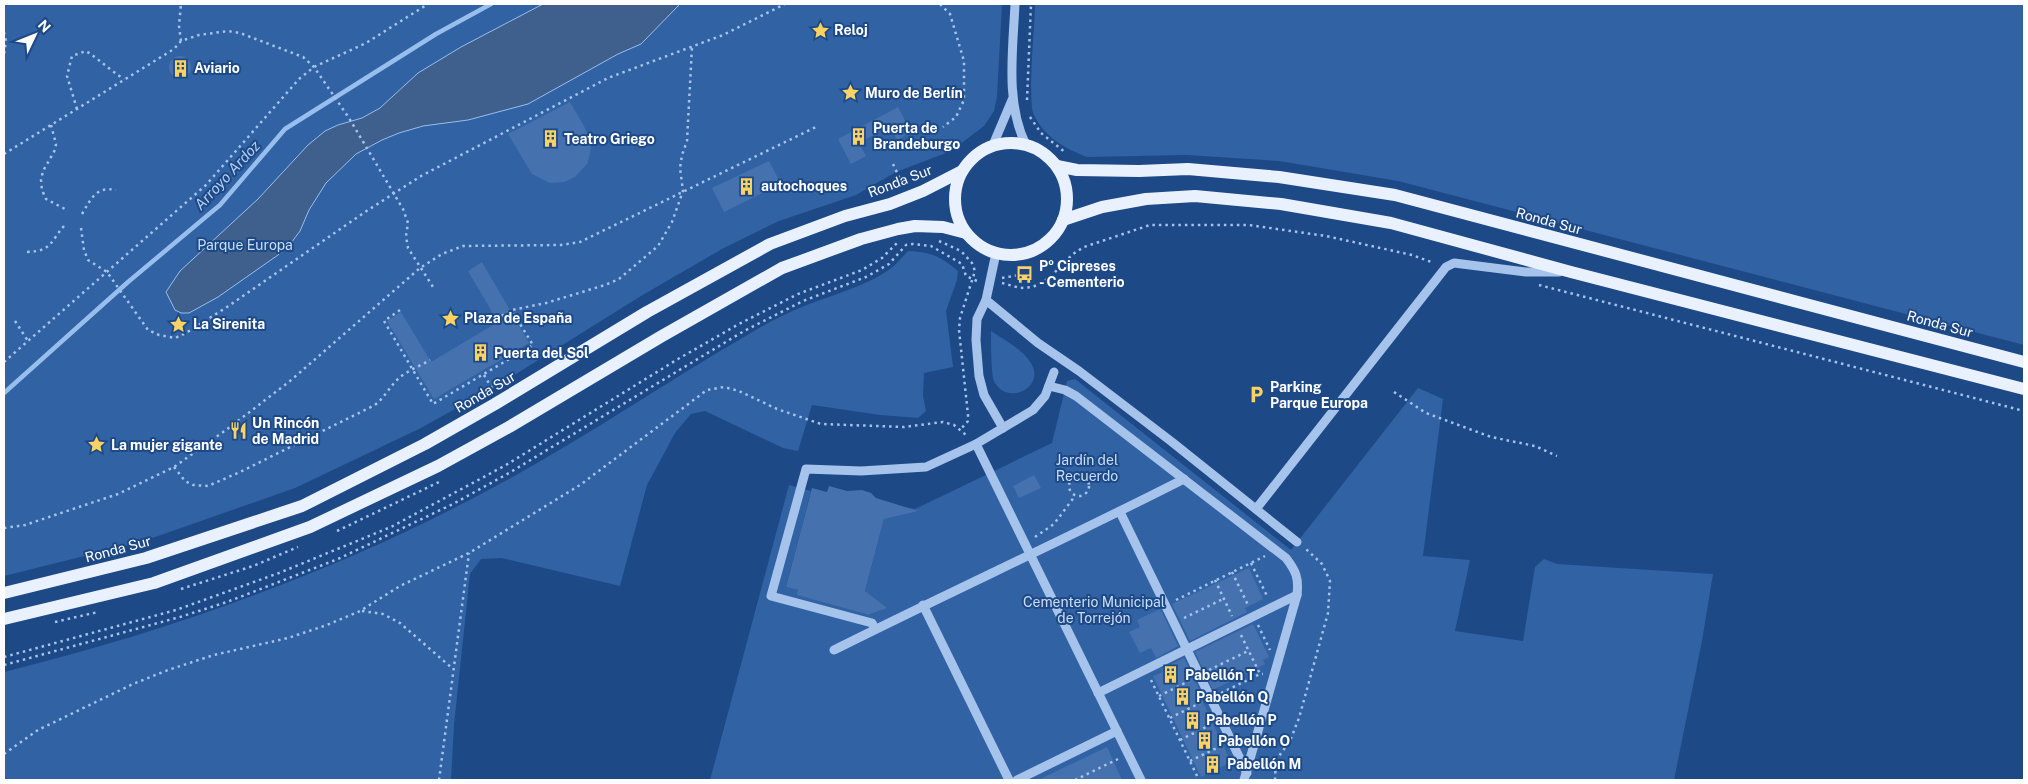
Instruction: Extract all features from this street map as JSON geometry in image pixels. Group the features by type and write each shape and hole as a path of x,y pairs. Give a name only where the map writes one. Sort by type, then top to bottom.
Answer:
{"main road":[{"name":"Ronda Sur","path":"1010,142 1026,145 1044,153 1057,166 1065,183 1067,202 1063,220 1055,234 1043,245 1028,252 1012,255 996,253 979,245 966,233 956,213 955,192 962,171 975,155 993,145 1010,142"},
{"name":"Ronda Sur","path":"1057,166 1086,170 1139,171 1188,169 1279,177 1395,195 2024,362"},
{"name":"Ronda Sur","path":"4,593 146,558 302,506 425,444 647,312 770,244 845,216 890,204 923,191 962,171"},
{"path":"1063,220 1102,206 1146,199 1194,196 1281,204 1391,223 2024,390"},
{"name":"Ronda Sur","path":"4,618 154,583 310,527 438,466 509,427 662,336 782,268 861,239 898,229 915,226 943,227 966,233"}],"street":[{"path":"1015,4 1012,100 1019,130 1026,145"},
{"path":"993,145 1012,100"},
{"path":"996,253 986,300 977,319 976,340 979,376 984,395 1003,428"},
{"path":"1256,509 1446,267 1454,263 1526,272 1571,272"},
{"path":"986,300 1038,343 1088,378 1297,542"},
{"path":"875,629 872,623 771,596 806,469 861,471 926,467 976,444 1033,410 1045,396 1054,372"},
{"path":"1049,386 1065,390 1076,396 1286,558 1295,570 1299,581 1297,595 1246,776"},
{"path":"976,444 1141,780"},
{"path":"834,650 922,605 1120,512 1184,479"},
{"path":"1120,512 1232,741 1246,776"},
{"path":"1098,693 1297,595"},
{"path":"922,605 1009,780"},
{"path":"1017,780 1117,731"}],"path":[{"path":"181,4 178,26 181,41"},
{"path":"4,362 206,185 299,79 314,67 366,43 428,4"},
{"path":"81,228 84,250 88,260 107,272 148,330 159,335 175,338 227,307 365,212 421,176 608,78 692,47 747,24 785,4"},
{"path":"940,4 950,14 964,61 964,100 956,117 943,127"},
{"path":"4,154 174,49 181,41 215,32 228,31 240,33 303,57 314,67 349,118 394,194 408,223 406,236 408,248 435,290"},
{"path":"4,32 6,41 4,55"},
{"path":"496,319 512,310 587,291 619,278 658,246 672,222 682,190 680,168 682,155 688,141 692,47"},
{"path":"76,109 67,76 72,56 86,51 101,60 108,69 124,80"},
{"path":"51,125 56,144 55,150 43,171 41,180 42,190 46,199 64,209"},
{"path":"4,528 26,525 118,494 174,467 290,381 420,268 442,254 463,246 580,242 682,190 818,126"},
{"path":"893,164 900,179"},
{"path":"82,214 90,200 99,190 116,190"},
{"path":"4,665 180,617 227,602 338,559 453,504 510,473 744,331 803,301 866,277 890,264 906,245 931,246 962,264 966,276 972,280 988,284 1002,283 1020,288 1033,287 1049,278 1073,254 1084,247 1150,225 1249,225 1326,236 1412,255 1446,267"},
{"path":"27,252 36,252 54,243 64,226"},
{"path":"4,657 176,610 279,573 391,527 506,465 678,359 740,324 798,294 862,270 882,258 901,240 893,242"},
{"path":"936,240 961,251 972,262 975,272 960,318 959,330 968,415 968,422 960,430"},
{"path":"1531,283 2024,411"},
{"path":"400,310 384,321 433,404 533,345 512,310"},
{"path":"15,321 28,341"},
{"path":"174,467 185,481 193,485 208,486 257,464 375,405 401,376 430,360"},
{"path":"484,375 494,393"},
{"path":"4,754 38,730 133,684 168,670 214,656 288,638 327,625 360,611 400,586 469,553 580,485 707,390 724,387 739,391 777,409 821,424 904,427 943,422 954,425 976,444"},
{"path":"1394,392 1426,413 1491,437 1535,446 1558,456"},
{"path":"1024,542 1054,524 1075,496 1085,494 1089,485 1082,477 1073,478 1070,482 1069,488 1075,496"},
{"path":"332,533 443,480"},
{"path":"1275,780 1276,760 1290,741 1299,718 1328,613 1330,581 1322,564 1297,542"},
{"path":"180,590 253,566 298,547"},
{"path":"1166,605 1267,555 1272,548"},
{"path":"439,780 469,553"},
{"path":"1251,563 1272,607"},
{"path":"1174,622 1223,599"},
{"path":"47,624 103,611"},
{"path":"360,611 382,614 400,624 453,668"},
{"path":"1146,669 1199,780"},
{"path":"1180,740 1221,719"},
{"path":"1190,761 1232,741"},
{"path":"1075,780 1128,754"}],"green space":[{"name":"Parque Europa","path":"4,4 1002,4 997,97 994,111 984,126 951,151 896,172 856,195 779,221 722,249 641,296 500,384 419,429 295,488 141,542 4,576"},
{"path":"1035,4 2024,4 2024,345 1398,181 1279,161 1187,155 1087,157 1056,141 1038,123 1034,115 1031,79"},
{"path":"908,251 923,252 935,256 958,271 957,280 946,311 953,367 924,373 923,396 926,411 918,418 880,415 812,405 798,451 783,448 705,411 691,414 675,433 647,485 620,586 502,558 481,559 470,574 454,725 451,780 4,780 4,672 134,636 198,615 324,568 386,541 537,463 772,321 802,307 870,281 893,267"},
{"path":"991,331 1019,350 1032,365 1033,381 1022,391 1007,392 994,381"},
{"name":"Cementerio Municipal de Torrejón","path":"1075,379 1291,550 1418,388 1443,399 1423,556 1470,560 1455,631 1523,641 1535,567 1544,559 1557,564 1713,574 1702,641 1674,780 710,780 789,485 811,491 786,587 798,590 798,595 870,615 882,610 865,591 884,519 904,507 915,509 1052,443 1067,381"}],"shaded area":[{"path":"543,4 680,4 641,44 618,54 528,104 468,120 423,126 382,140 356,154 326,183 309,210 300,231 278,255 218,297 189,313 181,313 175,310 166,292 180,271 258,199 308,145 325,131 362,118 380,108 418,73 461,47"}],"building":[{"name":"Aviario","path":"180,56 188,59 191,67 188,75 180,78 172,75 169,67 172,59"},
{"name":"Teatro Griego","path":"570,102 584,126 591,144 590,154 587,164 575,177 564,182 550,183 532,174 508,134"},
{"name":"Puerta de Brandeburgo","path":"898,107 911,132 897,140 890,126 859,143 866,156 851,164 838,139"},
{"name":"autochoques","path":"769,161 781,184 724,212 712,188"},
{"name":"Puerta del Sol","path":"482,262 529,343 434,399 387,321 401,312 431,362 498,322 468,271"},
{"path":"1034,475 1041,488 1019,498 1013,486"},
{"path":"829,486 847,491 862,490 871,493 876,498 918,511 884,519 865,591 887,608 869,615 797,595 798,590 786,587 812,488 827,492"},
{"path":"1249,568 1263,599 1245,608 1247,612 1190,641 1172,604"},
{"path":"1161,610 1178,646 1156,658 1151,648 1140,653 1129,632 1140,627 1137,620"},
{"path":"1253,624 1269,657 1263,660 1265,664 1213,690 1195,652"},
{"path":"1184,658 1231,762 1201,777 1153,676 1163,672 1161,669"},
{"path":"1107,747 1122,780 1038,780"}],"waterway":[{"name":"Arroyo Ardoz","path":"4,393 128,282 220,205 285,129 436,34 491,4"}],"place":[{"name":"Reloj","path":"820,30"},
{"name":"Aviario","path":"180,68"},
{"name":"Muro de Berlín","path":"851,93"},
{"name":"Puerta de Brandeburgo","path":"859,136"},
{"name":"Teatro Griego","path":"550,139"},
{"name":"autochoques","path":"747,186"},
{"name":"Pº Cipreses - Cementerio","path":"1025,274"},
{"name":"Plaza de España","path":"450,318"},
{"name":"La Sirenita","path":"179,324"},
{"name":"Puerta del Sol","path":"480,353"},
{"name":"Parking Parque Europa","path":"1256,395"},
{"name":"Un Rincón de Madrid","path":"238,431"},
{"name":"La mujer gigante","path":"97,445"},
{"name":"Pabellón T","path":"1171,675"},
{"name":"Pabellón Q","path":"1182,697"},
{"name":"Pabellón P","path":"1192,720"},
{"name":"Pabellón O","path":"1204,741"},
{"name":"Pabellón M","path":"1213,764"}],"park label":[{"name":"Jardín del Recuerdo","path":"1087,468"}]}
